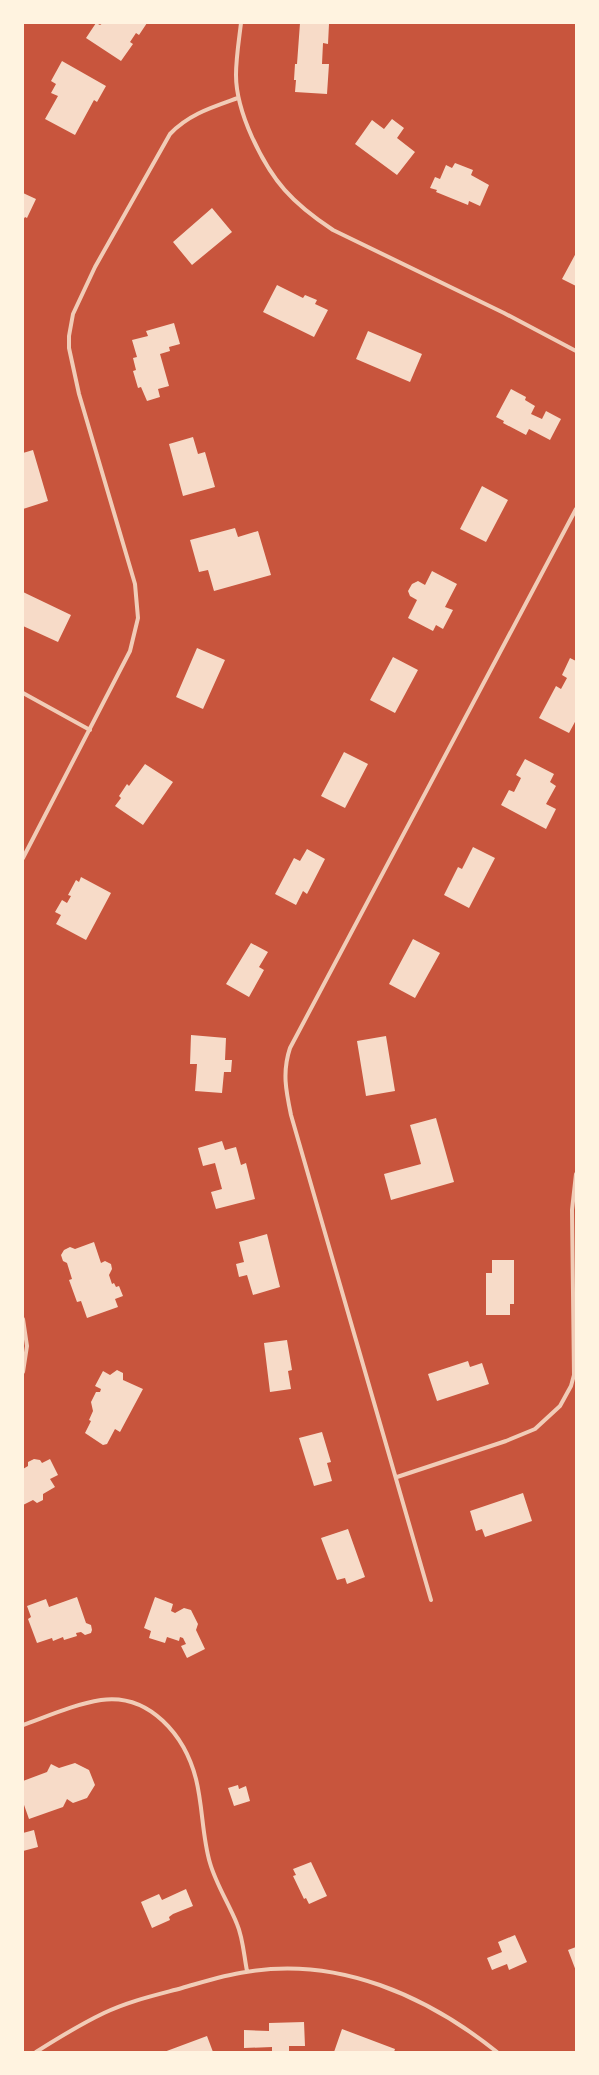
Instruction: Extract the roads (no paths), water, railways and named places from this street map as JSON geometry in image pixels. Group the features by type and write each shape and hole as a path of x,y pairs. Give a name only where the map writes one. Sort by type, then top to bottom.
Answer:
{"street":[{"path":"242,23 236,76 238,98 245,121 264,164 283,189 309,214 333,230 504,313 576,351"},
{"path":"23,858 130,651 135,633 138,606 130,562 79,394 69,348 70,325 73,314 95,267 170,134 178,125 197,113 238,98"},
{"path":"432,1600 291,1115 284,1082 286,1059 290,1048 576,509"},
{"path":"23,693 90,730"},
{"path":"397,1477 506,1441 535,1429 552,1415 566,1396 574,1374 572,1210 576,1174"},
{"path":"23,1319 28,1346 23,1372"},
{"path":"23,1725 90,1703 112,1699 135,1703 146,1708 164,1721 184,1749 194,1770 210,1864 238,1926 247,1971"},
{"path":"36,2052 104,2013 125,2004 247,1971 281,1969 316,1970 350,1976 383,1985 415,1999 445,2015 497,2052"}]}
